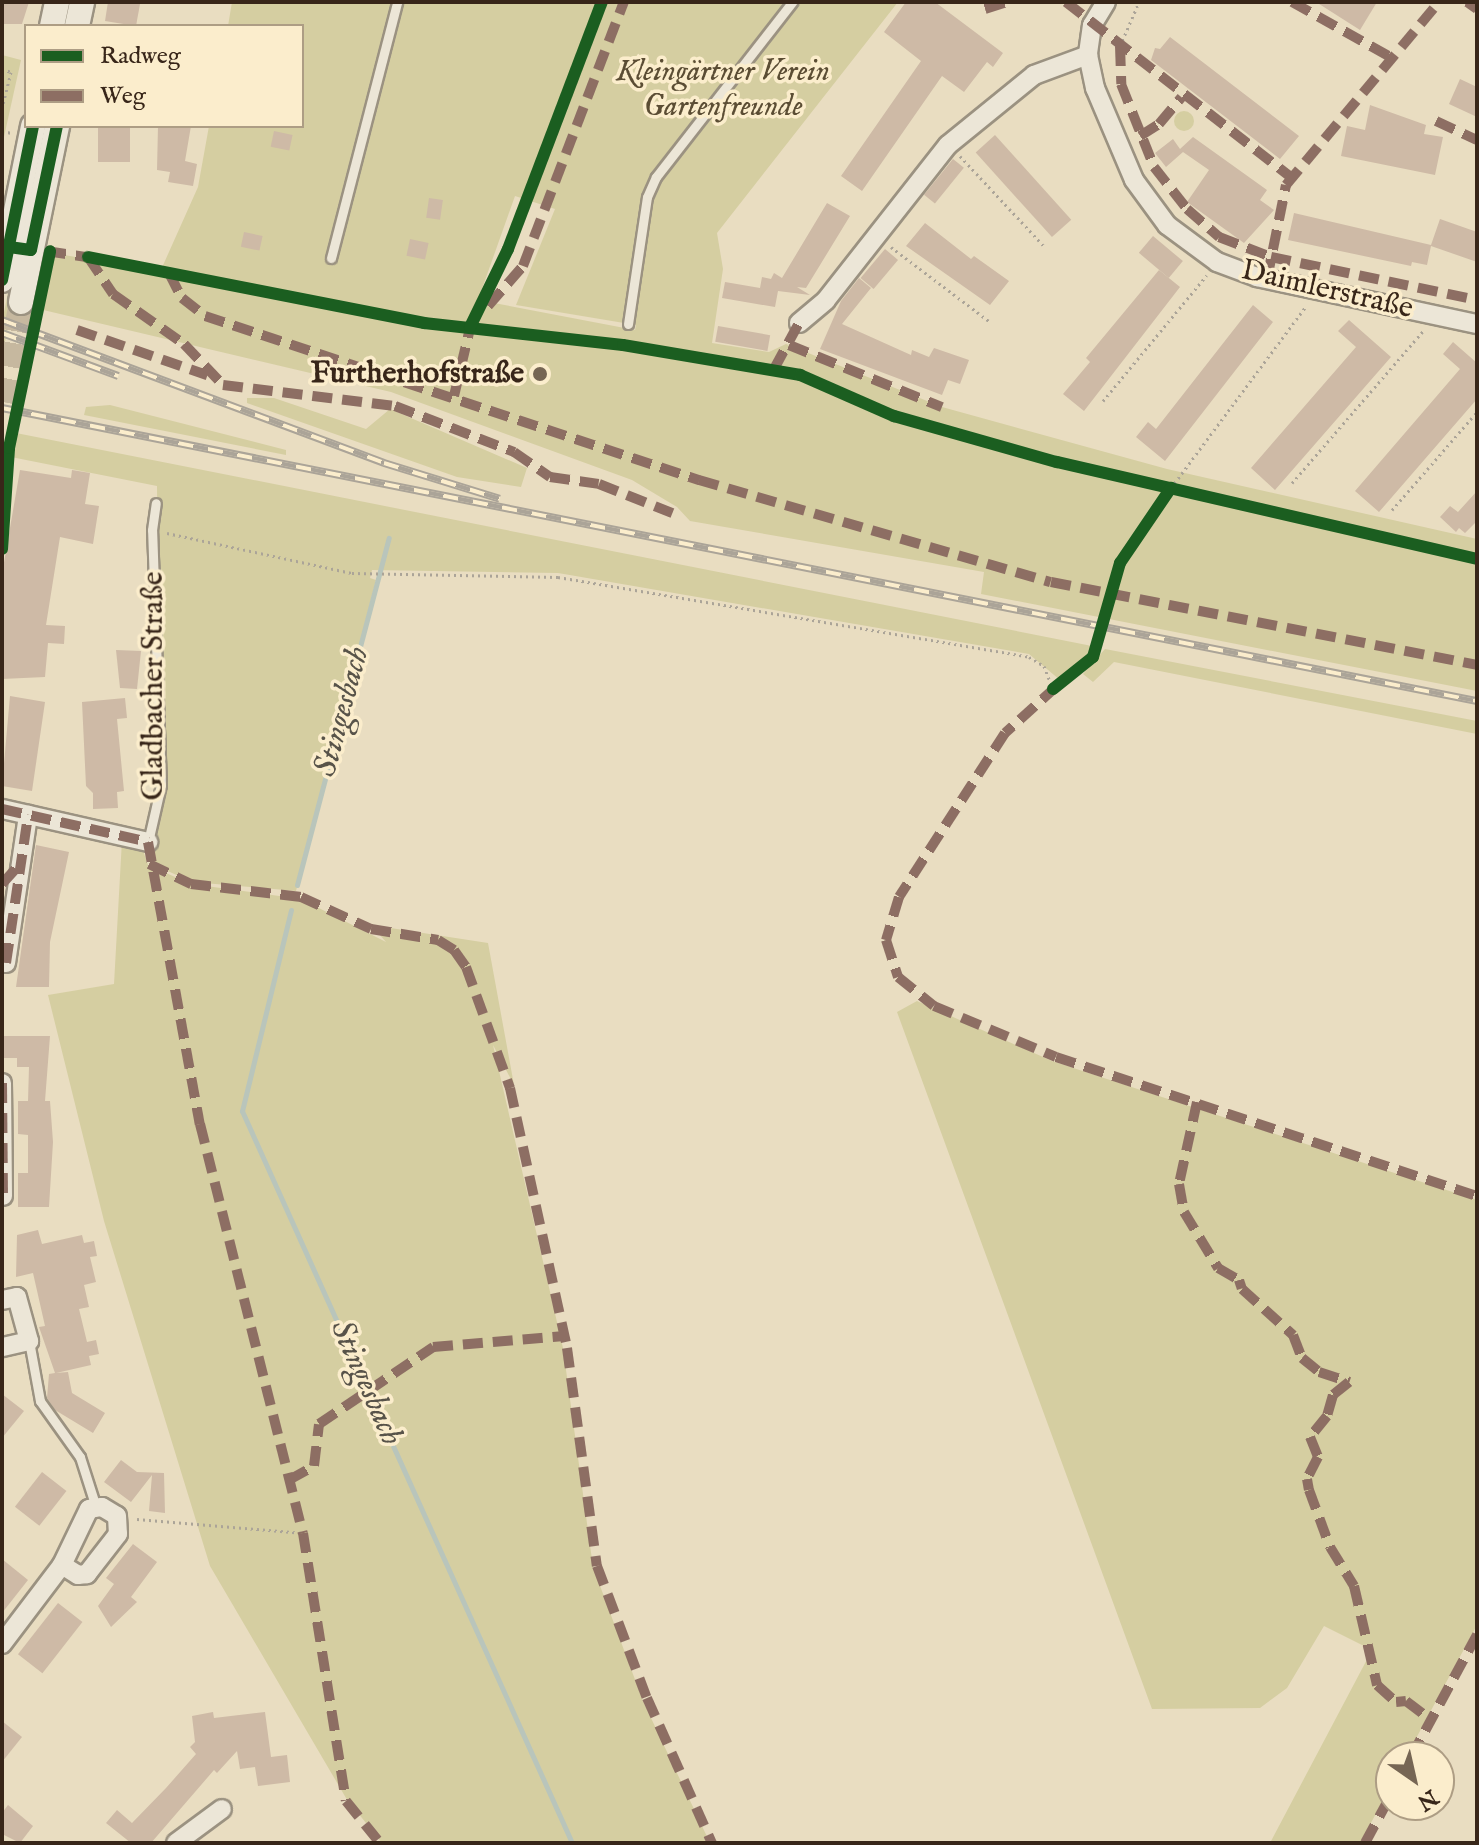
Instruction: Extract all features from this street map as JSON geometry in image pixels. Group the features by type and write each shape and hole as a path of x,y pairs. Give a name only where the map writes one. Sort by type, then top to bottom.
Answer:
{"main road":[{"path":"52,24 57,2"},
{"path":"77,24 82,2"},
{"path":"2,280 33,128"},
{"path":"21,302 57,128"}],"street":[{"path":"799,323 826,300 948,145 1034,75 1088,55 1092,25 1106,2"},
{"name":"Daimlerstraße","path":"1088,55 1095,88 1134,180 1167,225 1217,262 1318,291 1477,324"},
{"name":"Gladbacher Straße","path":"2,809 148,842"},
{"path":"6,963 28,815"},
{"path":"2,884 21,863"},
{"path":"2,1083 3,1196"},
{"path":"2,1300 17,1297 29,1341 2,1347"},
{"path":"2,1644 62,1565 85,1516 96,1507 117,1516 118,1534 87,1574 62,1565"},
{"path":"176,1843 222,1809"}],"lane":[{"path":"331,258 397,2"},
{"path":"628,324 647,197 656,177 792,2"},
{"name":"Gladbacher Straße","path":"148,842 161,785 152,530 156,503"},
{"path":"29,1341 40,1401 80,1457 96,1507"}],"path":[{"path":"1120,46 1139,2"},
{"path":"2,69 11,72 2,107"},
{"path":"948,145 1045,247"},
{"path":"875,235 990,322"},
{"path":"1171,488 1318,291"},
{"path":"1392,510 1477,412"},
{"path":"152,530 371,576 530,575 589,582 1029,657 1044,666 1053,689"},
{"path":"117,1516 303,1533"}],"green space":[{"name":"Kleingärtner Verein Gartenfreunde","path":"232,2 898,2 717,233 723,269 712,343 769,352 786,344 942,407 1167,469 1477,539 1477,691 981,594 984,572 690,521 677,507 632,480 391,392 39,309 53,253 160,272 198,187 209,128 304,128 304,24 228,24","holes":["515,196 555,209 516,305 636,325 635,330 478,300"]},
{"path":"2,55 21,60 2,146"},
{"path":"1184,111 1191,114 1194,121 1191,128 1184,131 1177,128 1174,121 1177,114"},
{"path":"16,254 23,256 2,356 2,322"},
{"path":"247,398 274,398 366,429 390,409 527,468 521,487 457,477 247,403"},
{"path":"110,405 286,450 286,455 84,415 86,407"},
{"path":"16,433 1092,646 1086,662 1060,680 1029,654 558,573 372,570 370,578 376,580 296,891 192,882 150,863 160,801 157,486 11,457"},
{"path":"1105,649 1477,721 1477,734 1114,662 1093,682 1083,674"},
{"path":"122,840 140,842 148,865 191,884 301,899 386,942 371,925 488,943 514,1085 493,1045 563,1348 593,1567 643,1701 710,1843 382,1843 346,1798 210,1566 104,1221 48,995 114,984"},
{"path":"917,1001 1052,1061 1477,1200 1477,1625 1415,1741 1375,1741 1375,1815 1360,1843 1270,1843 1372,1650 1324,1626 1287,1688 1260,1708 1152,1709 897,1012"}],"building":[{"path":"2,2 29,2 22,24 2,24"},
{"path":"108,2 140,4 136,24 105,21"},
{"path":"906,2 935,2 1003,53 993,67 987,62 964,92 942,76 862,191 841,176 921,61 884,32"},
{"path":"1316,2 1377,2 1360,30"},
{"path":"1170,37 1299,136 1280,159 1151,60 1155,48 1160,49"},
{"path":"1460,79 1477,87 1477,117 1449,104"},
{"path":"1370,105 1426,125 1424,134 1443,137 1435,175 1341,156 1347,126 1365,130"},
{"path":"98,128 130,128 130,162 98,162"},
{"path":"158,128 191,128 185,161 197,164 193,186 168,182 170,172 157,170"},
{"path":"274,131 293,135 289,151 271,147"},
{"path":"995,135 1071,220 1052,237 976,152"},
{"path":"1193,137 1267,190 1260,200 1274,210 1244,243 1187,202 1209,170 1183,152 1166,167 1155,153 1173,139 1180,149"},
{"path":"953,159 964,168 935,204 924,195"},
{"path":"429,198 443,200 440,220 426,218"},
{"path":"827,203 850,216 806,288 797,287 810,295 778,291 775,307 722,298 725,282 760,288 762,277 771,279 774,273 782,278"},
{"path":"1294,213 1431,245 1440,219 1477,232 1477,262 1431,246 1427,265 1412,262 1411,266 1288,240"},
{"path":"925,223 971,259 974,256 1009,281 990,305 906,246"},
{"path":"244,232 263,236 259,251 241,247"},
{"path":"1153,236 1183,261 1169,278 1139,253"},
{"path":"410,239 429,243 425,260 406,256"},
{"path":"885,249 898,260 874,289 861,278"},
{"path":"1159,270 1180,287 1084,411 1063,394 1090,362 1086,358"},
{"path":"859,278 871,288 842,324 911,355 912,350 929,357 934,348 969,360 960,384 948,380 942,395 820,349 841,301"},
{"path":"1253,305 1273,322 1165,461 1136,437 1148,422 1156,429"},
{"path":"1349,320 1391,357 1275,490 1251,468 1356,347 1338,331"},
{"path":"718,326 770,335 767,351 715,342"},
{"path":"1453,342 1477,363 1477,399 1379,512 1355,491 1460,369 1443,354"},
{"path":"20,470 71,478 72,470 90,473 85,504 99,506 93,544 60,537 46,625 65,626 64,644 48,643 45,677 2,679 2,574"},
{"path":"1477,491 1477,521 1465,533 1459,528 1456,532 1440,517 1450,506 1458,512"},
{"path":"116,650 141,651 137,689 120,688"},
{"path":"10,696 45,702 32,791 2,786"},
{"path":"125,698 127,718 117,719 124,791 117,792 118,808 93,809 93,793 86,786 82,702"},
{"path":"36,845 69,852 50,942 49,987 16,987"},
{"path":"2,1036 50,1036 45,1101 50,1101 53,1142 49,1207 18,1207 18,1173 28,1173 28,1135 18,1134 18,1101 28,1101 29,1067 17,1067 17,1058 2,1058"},
{"path":"38,1230 42,1244 82,1235 84,1243 94,1241 97,1256 90,1257 96,1282 84,1285 89,1307 79,1309 87,1342 96,1340 99,1354 89,1356 91,1365 56,1373 68,1372 72,1393 105,1413 93,1433 55,1410 47,1398 49,1374 55,1373 39,1327 45,1326 33,1273 16,1277 17,1235"},
{"path":"2,1394 24,1411 2,1438"},
{"path":"121,1460 137,1472 164,1473 165,1513 149,1511 152,1475 131,1502 104,1482"},
{"path":"42,1472 66,1491 39,1526 15,1507"},
{"path":"133,1544 157,1562 131,1597 137,1602 111,1627 98,1606 114,1584 106,1578"},
{"path":"2,1559 28,1580 2,1613"},
{"path":"58,1603 82,1622 42,1673 18,1654"},
{"path":"213,1712 214,1718 265,1712 271,1757 287,1755 290,1782 258,1786 255,1767 240,1769 237,1751 217,1773 214,1770 151,1843 131,1843 106,1823 117,1810 132,1823 166,1788 196,1754 190,1747 195,1742 192,1716"},
{"path":"2,1721 22,1737 2,1762"},
{"path":"8,1805 33,1826 20,1843 2,1834 2,1813"}],"waterway":[{"name":"Stingesbach","path":"297,885 389,538"},
{"name":"Stingesbach","path":"291,910 242,1111 572,1843"}],"tunnel":[{"path":"2,402 21,302"}],"railway":[{"path":"2,320 384,463 500,499"},
{"path":"2,333 118,376"},
{"path":"2,408 1477,701"}],"marked path":[{"path":"488,306 523,266 624,2"},
{"path":"985,9 1007,2"},
{"path":"1066,2 1292,178"},
{"path":"1292,2 1392,58"},
{"path":"1267,279 1286,185 1439,2"},
{"path":"1467,2 1477,9"},
{"path":"1120,46 1121,84 1154,167 1187,209 1219,237 1271,257 1477,300"},
{"path":"1140,136 1159,124 1182,97"},
{"path":"1436,121 1477,140"},
{"path":"46,251 93,258"},
{"path":"88,257 113,294 184,344 223,385 395,406 514,452 550,477 599,484 672,513"},
{"path":"169,273 182,298 205,316 699,480 1051,582 1477,665"},
{"path":"774,369 799,323"},
{"path":"454,396 471,324"},
{"path":"77,330 207,375"},
{"path":"789,345 942,407"},
{"path":"1057,686 1005,733 899,897 886,940 898,977 934,1006 1056,1057 1477,1196"},
{"path":"2,809 148,842 200,1124 303,1533 346,1801 380,1843"},
{"path":"6,963 28,815"},
{"path":"149,864 191,884 301,897 371,929 438,940 454,950 466,967 510,1088 567,1348 597,1566 647,1698 712,1843"},
{"path":"2,884 18,866"},
{"path":"2,1083 3,1196"},
{"path":"1197,1102 1179,1184 1184,1212 1218,1268 1239,1280 1242,1289 1293,1335 1302,1358 1319,1372 1349,1382 1333,1395 1327,1416 1310,1437 1318,1457 1307,1479 1309,1490 1330,1547 1354,1586 1377,1685 1396,1702 1406,1701 1431,1720"},
{"path":"289,1480 314,1466 319,1424 433,1347 565,1336"},
{"path":"1420,1741 1477,1635"},
{"path":"1365,1843 1377,1821"}],"cycle path":[{"path":"470,327 508,249 602,2"},
{"path":"2,280 33,128"},
{"path":"2,246 31,250 57,128"},
{"path":"2,549 9,448 50,251"},
{"path":"88,257 424,323 623,345 800,375 894,416 1057,462 1477,559"},
{"path":"1053,689 1093,657 1120,563 1171,488"}],"place":[{"name":"Furtherhofstraße","path":"540,374"}]}
